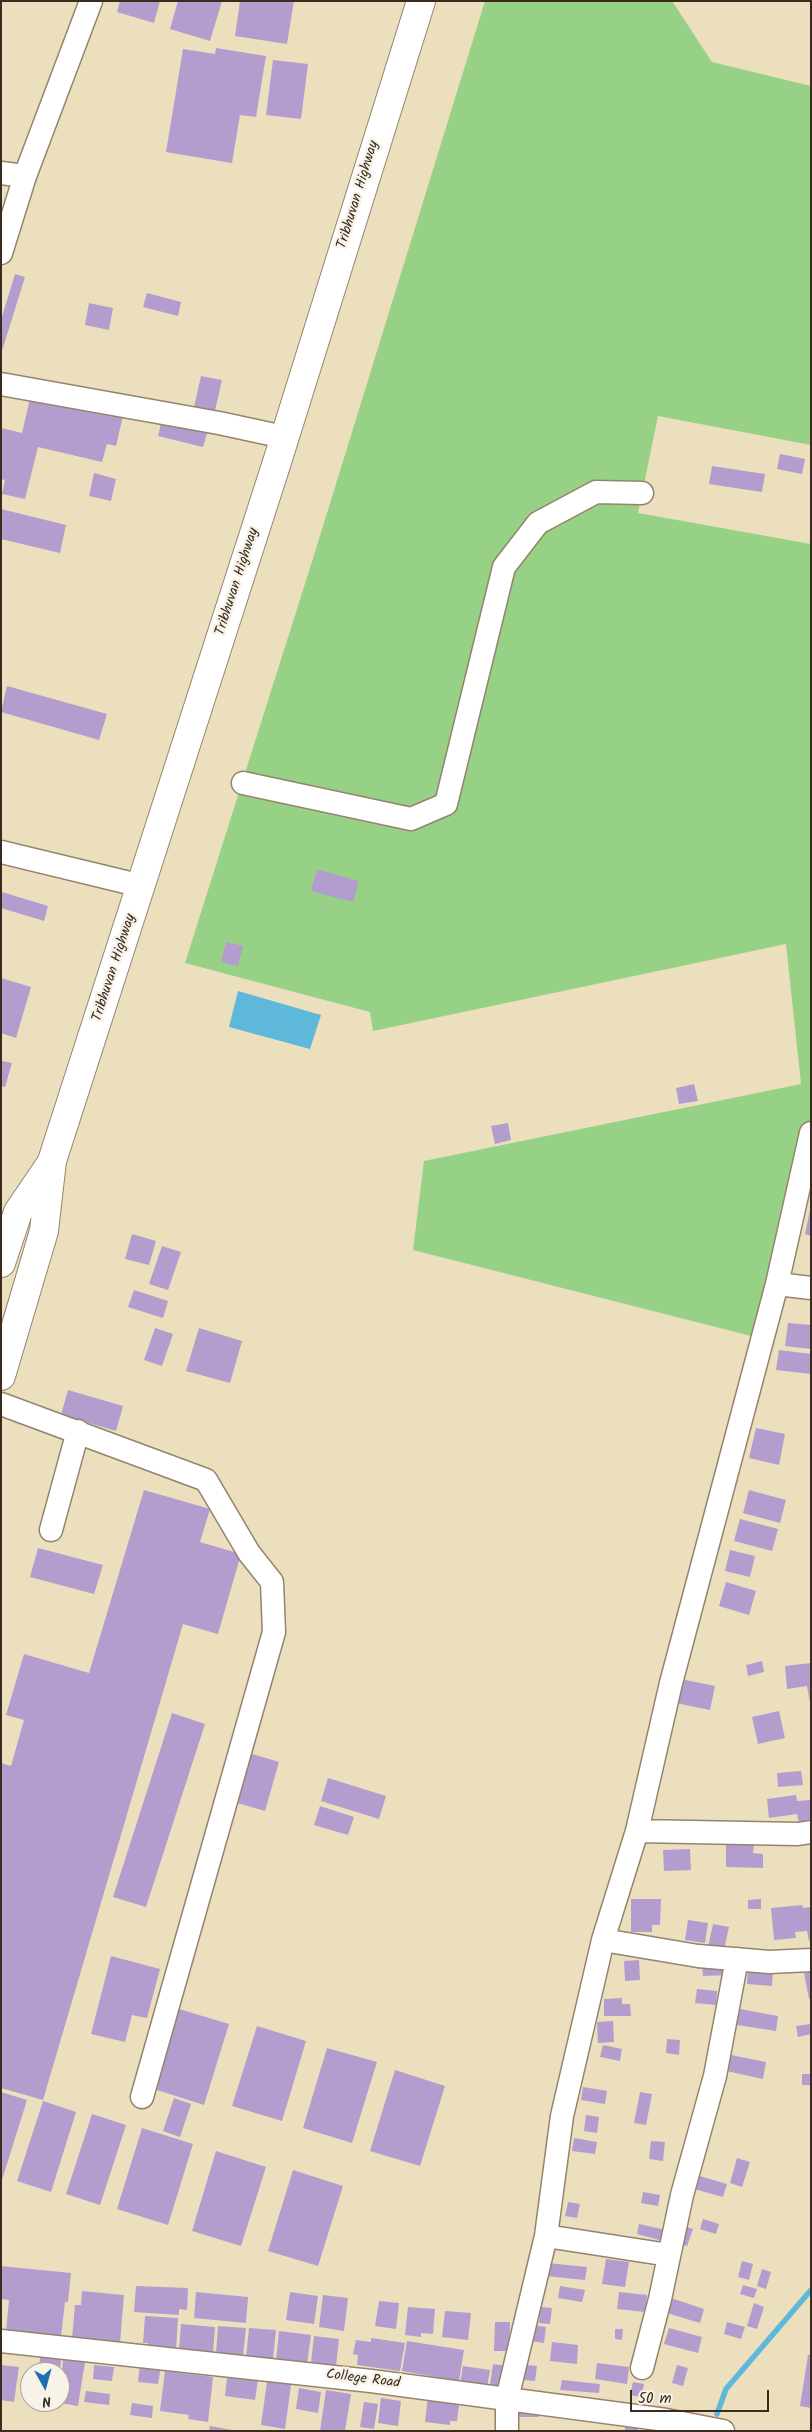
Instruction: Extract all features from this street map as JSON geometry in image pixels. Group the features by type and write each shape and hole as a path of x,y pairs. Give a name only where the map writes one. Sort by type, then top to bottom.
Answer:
{"highway":[{"name":"Tribhuvan Highway","path":"52,1161 142,886 421,1"},
{"path":"1,1263 18,1212 52,1161"},
{"path":"1,1376 44,1231 52,1161"}],"street":[{"path":"1,253 25,176 91,1"},
{"path":"1,173 25,176"},
{"path":"1,384 219,423 284,437"},
{"path":"243,783 411,819 446,804 504,566 538,523 596,492 642,493"},
{"path":"1,852 142,886"},
{"path":"506,2431 507,2399 546,2236 562,2116 603,1940 637,1832 671,1683 777,1284 811,1133"},
{"path":"777,1284 811,1288"},
{"path":"1,1404 206,1480 249,1552 272,1582 274,1632 142,2098"},
{"path":"52,1530 78,1431"},
{"path":"637,1832 798,1834 811,1832"},
{"path":"603,1940 698,1956 769,1962 811,1960"},
{"path":"642,2368 682,2195 715,2076 737,1959"},
{"path":"546,2236 669,2255"},
{"name":"College Road","path":"1,2341 371,2380 666,2420 724,2431"}],"green space":[{"path":"485,1 672,1 712,62 811,86 811,445 658,416 638,513 811,544 811,1133 763,1339 413,1250 424,1161 801,1084 786,944 373,1031 370,1012 185,963 315,552"}],"water":[{"path":"238,991 321,1015 310,1049 229,1027"}],"building":[{"path":"120,1 160,1 154,23 117,12"},
{"path":"178,1 222,1 210,41 170,29"},
{"path":"240,1 294,1 287,44 235,36"},
{"path":"216,48 266,56 256,117 240,115 232,163 166,152 183,49 215,54"},
{"path":"273,60 308,64 301,119 266,115"},
{"path":"15,274 25,277 1,354 1,320"},
{"path":"147,293 181,302 178,316 143,307"},
{"path":"89,303 113,308 109,330 85,325"},
{"path":"201,376 222,380 214,415 193,411"},
{"path":"31,394 123,416 116,446 107,444 102,462 38,447 25,499 2,494 5,480 1,479 1,428 22,433"},
{"path":"162,419 208,430 203,447 158,436"},
{"path":"780,454 805,459 802,474 777,469"},
{"path":"712,466 765,474 762,492 709,484"},
{"path":"94,473 116,479 111,501 89,496"},
{"path":"1,509 66,525 60,553 1,539"},
{"path":"7,686 107,714 99,740 1,712"},
{"path":"317,869 359,881 353,902 311,891"},
{"path":"2,892 48,906 44,921 1,908"},
{"path":"226,942 243,946 238,966 221,962"},
{"path":"1,978 31,987 16,1038 1,1033"},
{"path":"1,1061 12,1063 5,1087 1,1086"},
{"path":"694,1084 698,1101 679,1104 676,1088"},
{"path":"508,1123 511,1140 495,1144 491,1126"},
{"path":"811,1210 811,1236 805,1234"},
{"path":"132,1234 156,1241 149,1265 125,1259"},
{"path":"162,1246 181,1252 168,1290 149,1284"},
{"path":"134,1290 168,1301 163,1318 128,1307"},
{"path":"788,1323 811,1325 811,1349 785,1346"},
{"path":"155,1328 173,1334 162,1366 144,1360"},
{"path":"199,1328 242,1341 230,1383 186,1371"},
{"path":"779,1350 811,1354 811,1374 776,1370"},
{"path":"68,1390 123,1406 116,1431 61,1415"},
{"path":"756,1428 785,1434 779,1465 749,1458"},
{"path":"144,1490 210,1509 200,1542 241,1554 218,1634 183,1624 43,2100 1,2088 1,1763 11,1766 24,1720 6,1715 24,1654 89,1673"},
{"path":"749,1490 786,1500 780,1523 743,1513"},
{"path":"740,1519 778,1529 772,1551 734,1541"},
{"path":"38,1548 103,1565 94,1594 30,1577"},
{"path":"730,1550 755,1556 750,1577 725,1571"},
{"path":"726,1582 756,1591 749,1615 719,1606"},
{"path":"762,1661 764,1672 748,1676 746,1665"},
{"path":"811,1663 810,1703 807,1686 787,1689 785,1666"},
{"path":"681,1679 715,1686 710,1710 676,1703"},
{"path":"779,1711 785,1738 758,1744 752,1717"},
{"path":"172,1713 205,1724 146,1907 113,1897"},
{"path":"249,1753 279,1762 265,1811 234,1802"},
{"path":"801,1771 803,1785 778,1787 777,1773"},
{"path":"328,1778 386,1796 379,1819 321,1801"},
{"path":"796,1795 797,1801 811,1800 811,1822 799,1824 797,1814 769,1818 767,1799"},
{"path":"320,1806 354,1817 348,1835 314,1825"},
{"path":"726,1844 754,1845 753,1853 763,1854 763,1868 726,1867"},
{"path":"690,1849 691,1870 664,1871 663,1850"},
{"path":"631,1899 661,1899 660,1925 652,1925 652,1932 631,1932"},
{"path":"761,1899 761,1909 748,1909 748,1900"},
{"path":"802,1905 803,1908 811,1907 811,1941 809,1941 807,1931 795,1932 796,1938 774,1940 771,1908"},
{"path":"688,1920 708,1923 705,1943 685,1940"},
{"path":"713,1924 729,1927 724,1950 708,1947"},
{"path":"111,1956 160,1969 147,2018 132,2015 125,2042 91,2034"},
{"path":"639,1960 640,1980 625,1981 624,1961"},
{"path":"728,1964 728,1975 703,1976 702,1965"},
{"path":"748,1966 773,1968 772,1986 747,1984"},
{"path":"811,1972 811,1999 809,1999 804,1973"},
{"path":"697,1989 717,1991 716,2005 695,2003"},
{"path":"622,1998 622,2004 630,2004 631,2016 604,2016 604,1999"},
{"path":"179,2009 229,2024 204,2105 154,2089"},
{"path":"740,2009 778,2016 776,2031 737,2025"},
{"path":"613,2021 614,2042 598,2043 597,2022"},
{"path":"811,2024 811,2034 798,2037 796,2026"},
{"path":"257,2026 306,2041 282,2121 232,2106"},
{"path":"667,2039 680,2040 679,2055 666,2053"},
{"path":"603,2045 622,2049 620,2061 600,2057"},
{"path":"327,2048 377,2062 352,2143 303,2128"},
{"path":"726,2054 766,2062 763,2079 722,2070"},
{"path":"395,2070 445,2086 420,2166 370,2151"},
{"path":"802,2074 811,2074 811,2085 802,2085"},
{"path":"583,2087 607,2091 605,2104 581,2100"},
{"path":"1,2092 27,2100 2,2180 1,2180"},
{"path":"640,2092 652,2094 646,2125 634,2123"},
{"path":"174,2098 191,2104 180,2137 163,2131"},
{"path":"43,2101 76,2112 51,2192 17,2181"},
{"path":"92,2114 126,2125 100,2205 66,2194"},
{"path":"586,2115 599,2117 597,2133 584,2131"},
{"path":"142,2128 193,2144 168,2225 117,2209"},
{"path":"574,2138 597,2142 595,2154 572,2151"},
{"path":"651,2141 665,2142 663,2161 649,2159"},
{"path":"216,2151 266,2167 241,2246 192,2231"},
{"path":"737,2158 750,2162 742,2187 730,2183"},
{"path":"293,2170 343,2186 318,2266 268,2251"},
{"path":"693,2174 727,2184 723,2197 690,2188"},
{"path":"643,2192 660,2195 658,2206 641,2203"},
{"path":"568,2202 580,2204 577,2218 565,2216"},
{"path":"703,2219 719,2224 716,2234 700,2229"},
{"path":"639,2224 666,2230 663,2241 637,2234"},
{"path":"684,2226 693,2229 687,2246 679,2244"},
{"path":"606,2259 629,2262 625,2287 602,2284"},
{"path":"742,2261 753,2264 749,2280 738,2277"},
{"path":"548,2263 587,2267 585,2280 546,2276"},
{"path":"1,2266 71,2273 68,2302 65,2302 61,2337 6,2331 9,2300 1,2299"},
{"path":"762,2269 771,2272 766,2289 757,2286"},
{"path":"743,2285 757,2289 754,2298 740,2294"},
{"path":"136,2286 188,2288 187,2310 179,2309 179,2315 134,2312"},
{"path":"560,2286 585,2290 582,2302 558,2298"},
{"path":"82,2291 124,2295 120,2343 72,2338 75,2305 81,2305"},
{"path":"196,2292 248,2297 246,2323 194,2318"},
{"path":"290,2292 318,2296 314,2324 286,2320"},
{"path":"619,2292 647,2295 645,2312 617,2309"},
{"path":"323,2295 348,2298 344,2331 319,2327"},
{"path":"671,2298 704,2309 700,2323 667,2313"},
{"path":"379,2301 399,2303 396,2329 375,2326"},
{"path":"754,2303 764,2307 757,2329 747,2326"},
{"path":"408,2307 435,2309 433,2334 421,2333 421,2337 405,2335"},
{"path":"541,2307 552,2308 550,2324 539,2323"},
{"path":"445,2311 471,2313 468,2340 442,2337"},
{"path":"145,2316 178,2318 176,2351 147,2349 148,2343 143,2343"},
{"path":"495,2322 510,2322 509,2351 494,2351"},
{"path":"727,2322 745,2327 741,2339 724,2334"},
{"path":"181,2324 215,2327 213,2353 179,2350"},
{"path":"532,2325 546,2327 544,2343 530,2341"},
{"path":"218,2326 246,2328 243,2356 216,2354"},
{"path":"249,2328 276,2330 273,2359 246,2357"},
{"path":"669,2328 702,2337 698,2353 664,2344"},
{"path":"615,2329 623,2329 622,2340 615,2339"},
{"path":"279,2331 311,2335 307,2364 276,2360"},
{"path":"314,2336 339,2339 336,2366 311,2363"},
{"path":"371,2338 405,2343 400,2371 357,2365 358,2355 353,2354 356,2340 371,2342"},
{"path":"407,2341 464,2350 459,2381 402,2371"},
{"path":"552,2342 578,2345 577,2364 550,2361"},
{"path":"41,2349 62,2351 61,2362 40,2362"},
{"path":"808,2355 811,2355 811,2408 800,2406"},
{"path":"63,2359 85,2362 78,2406 70,2405 70,2362 63,2362"},
{"path":"140,2363 161,2366 158,2384 138,2382"},
{"path":"597,2363 629,2367 627,2384 595,2379"},
{"path":"493,2364 507,2366 504,2387 490,2385"},
{"path":"1,2365 19,2367 14,2402 1,2400"},
{"path":"94,2365 114,2367 112,2381 93,2379"},
{"path":"526,2365 537,2366 535,2381 524,2380"},
{"path":"677,2365 688,2368 683,2386 672,2383"},
{"path":"463,2366 490,2370 487,2387 460,2383"},
{"path":"228,2370 259,2373 255,2400 225,2396"},
{"path":"165,2371 213,2377 208,2422 188,2419 189,2415 160,2411"},
{"path":"268,2375 292,2378 285,2429 261,2425"},
{"path":"562,2380 600,2384 599,2393 560,2390"},
{"path":"633,2382 644,2384 641,2397 630,2395"},
{"path":"299,2388 321,2392 318,2413 296,2409"},
{"path":"326,2390 351,2394 345,2431 320,2431"},
{"path":"86,2391 110,2394 109,2405 84,2402"},
{"path":"428,2395 460,2399 457,2421 450,2421 450,2425 425,2422"},
{"path":"381,2398 401,2401 398,2426 378,2423"},
{"path":"364,2402 378,2404 374,2429 360,2427"},
{"path":"132,2403 153,2406 152,2418 130,2415"},
{"path":"516,2407 539,2407 539,2417 516,2417"},
{"path":"625,2424 638,2424 638,2431 625,2431"},
{"path":"210,2426 232,2430 232,2431 209,2431"}],"waterway":[{"path":"717,2414 726,2389 811,2290"}]}
